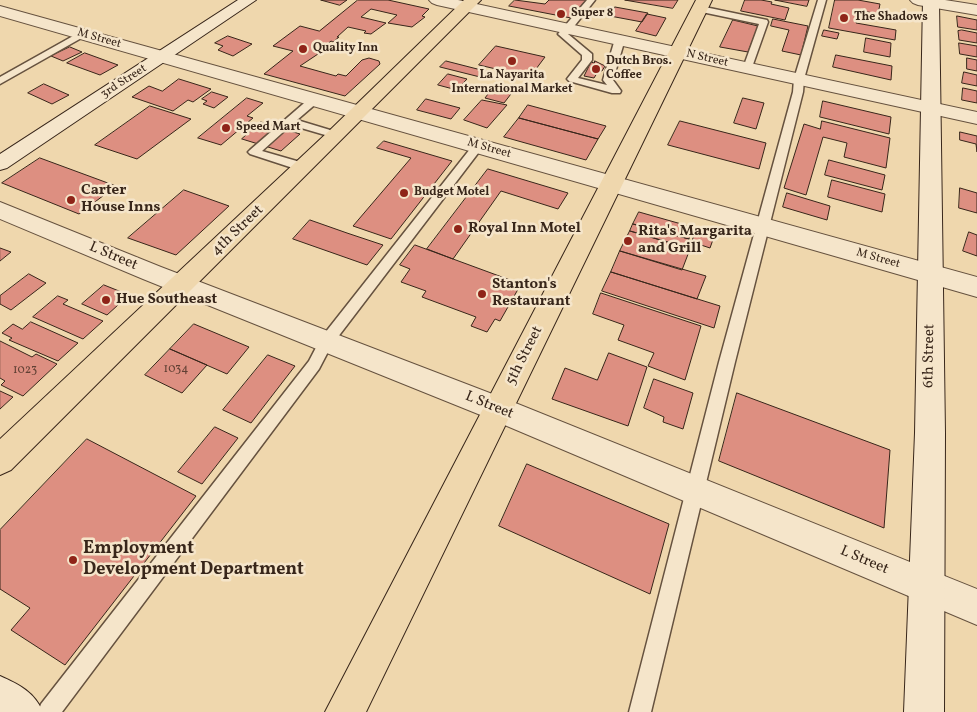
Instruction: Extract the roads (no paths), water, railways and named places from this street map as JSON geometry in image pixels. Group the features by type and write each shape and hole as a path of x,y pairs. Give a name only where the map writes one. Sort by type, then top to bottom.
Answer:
{"highway":[{"name":"4th Street","path":"0,460 470,3"},
{"name":"5th Street","path":"346,712 702,5"}],"street":[{"name":"3rd Street","path":"0,163 248,0"},
{"name":"N Street","path":"437,0 470,3 566,31 620,39 977,118"},
{"path":"927,1 977,10"},
{"name":"6th Street","path":"924,712 931,274 927,1"},
{"name":"M Street","path":"2,13 360,112 977,288"},
{"name":"L Street","path":"0,210 182,285 498,409 977,607"},
{"path":"0,696 23,712"}],"lane":[{"path":"590,0 566,31 587,54 587,60 572,78 616,91 608,80 620,39"},
{"path":"640,712 762,226 798,92 799,79 822,0"},
{"path":"702,5 764,22 748,68"},
{"path":"0,81 82,34"},
{"path":"303,167 254,152 314,100"},
{"path":"289,121 336,135"},
{"path":"49,712 314,365 326,342 478,146"}],"place":[{"name":"Super 8","path":"561,14"},
{"name":"The Shadows","path":"844,18"},
{"name":"Quality Inn","path":"303,49"},
{"name":"La Nayarita International Market","path":"512,61"},
{"name":"Dutch Bros. Coffee","path":"596,69"},
{"name":"Speed Mart","path":"226,128"},
{"name":"Budget Motel","path":"404,193"},
{"name":"Carter House Inns","path":"71,200"},
{"name":"Royal Inn Motel","path":"458,229"},
{"name":"Rita's Margarita and Grill","path":"628,241"},
{"name":"Stanton's Restaurant","path":"482,294"},
{"name":"Hue Southeast","path":"106,300"},
{"name":"Employment Development Department","path":"73,560"}]}
